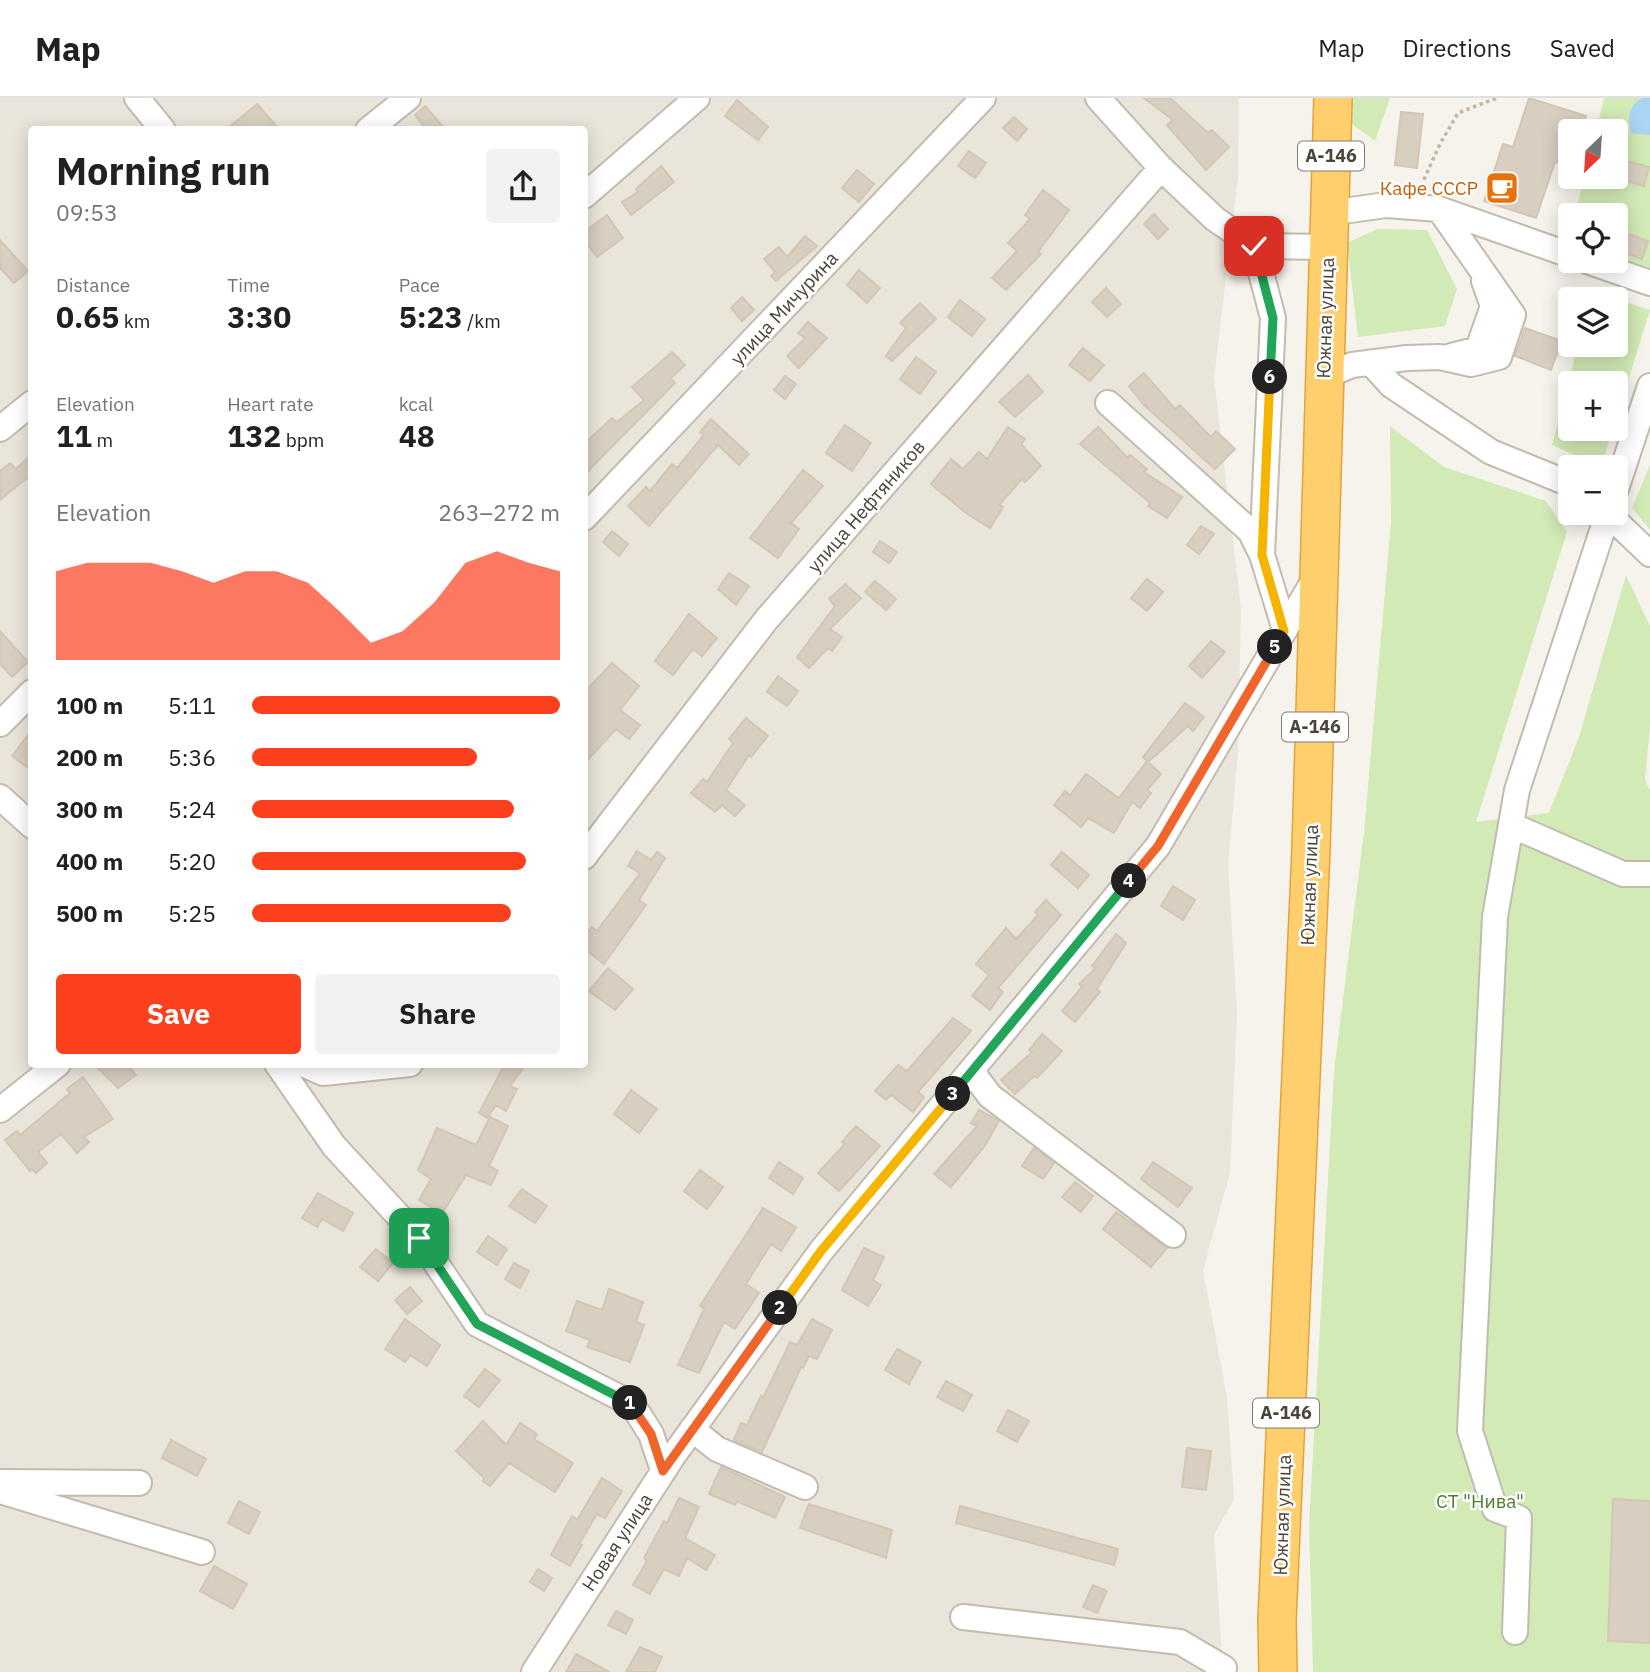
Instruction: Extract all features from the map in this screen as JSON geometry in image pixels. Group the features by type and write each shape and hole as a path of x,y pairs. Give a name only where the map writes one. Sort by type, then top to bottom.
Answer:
{"highway":[{"name":"Южная улица","path":"1279,1672 1277,1620 1321,569 1323,377 1333,98"}],"street":[{"path":"137,98 160,126"},
{"path":"373,126 408,98"},
{"path":"588,193 697,98"},
{"name":"улица Мичурина","path":"588,514 983,98"},
{"path":"1098,98 1161,168 1214,219 1254,246 1273,318 1262,555"},
{"name":"улица Нефтяников","path":"588,852 766,620 1161,168"},
{"path":"1254,246 1329,230 1386,205 1439,209 1558,251"},
{"path":"1323,377 1352,365 1408,358 1440,357 1471,364 1499,358 1513,315 1439,209"},
{"path":"1621,273 1650,283"},
{"path":"1371,363 1391,385 1491,452 1558,479"},
{"path":"1627,455 1650,386"},
{"path":"1108,402 1250,531 1262,555 1284,631"},
{"path":"0,429 28,406"},
{"path":"1515,1632 1519,1518 1495,1509 1471,1431 1495,917 1517,790 1604,525"},
{"path":"1625,525 1650,554"},
{"name":"Новая улица","path":"534,1672 663,1471 821,1251 1158,846 1321,569"},
{"path":"0,724 28,696"},
{"path":"0,797 28,822"},
{"path":"1511,825 1623,874 1647,881"},
{"path":"0,1110 53,1068"},
{"path":"280,1068 334,1146 419,1238 477,1324 632,1404 651,1434 663,1471"},
{"path":"312,1068 323,1073 371,1068"},
{"path":"972,1072 990,1096 1173,1235"},
{"path":"692,1429 716,1449 805,1487"},
{"path":"0,1482 139,1483"},
{"path":"0,1491 202,1552"},
{"path":"963,1617 1180,1642 1224,1668 1223,1672"}],"path":[{"path":"1412,207 1440,144 1458,113 1497,98"}],"shaded area":[{"path":"0,98 1239,98 1238,177 1214,378 1241,609 1238,752 1228,865 1237,1013 1230,1173 1203,1270 1227,1397 1234,1499 1214,1535 1223,1672 0,1672"}],"green space":[{"path":"1351,98 1390,98 1375,141 1351,123"},
{"path":"1604,98 1650,98 1650,272 1628,265 1628,203 1578,203 1581,189 1628,189 1628,119 1599,119"},
{"path":"1377,229 1427,230 1457,289 1445,326 1358,337 1347,243"},
{"path":"1628,303 1650,310 1628,381 1628,371 1571,371 1575,357 1628,357"},
{"path":"1558,422 1558,441 1609,441 1605,455 1574,455 1552,445"},
{"name":"СТ \"Нива\"","path":"1390,426 1444,467 1546,501 1558,519 1558,525 1562,525 1567,532 1476,822 1549,813 1579,737 1626,575 1650,626 1650,725 1645,780 1650,790 1650,1672 1313,1672 1309,1525 1334,1071 1364,832 1391,522"},
{"path":"1650,465 1650,530 1632,508"}],"water":[{"path":"1642,98 1650,98 1650,135 1631,133 1630,113"}],"building":[{"path":"1144,98 1170,98 1208,133 1212,130 1229,147 1206,170 1167,125 1173,120"},
{"path":"1529,98 1586,116 1585,119 1558,119 1558,163 1555,162 1536,218 1484,201 1503,144 1513,147"},
{"path":"737,100 768,127 758,140 725,116"},
{"path":"257,104 276,126 231,126"},
{"path":"425,106 442,126 424,126 415,115"},
{"path":"1401,112 1423,114 1417,168 1395,165"},
{"path":"1014,117 1027,129 1017,141 1003,128"},
{"path":"969,151 986,163 975,178 958,166"},
{"path":"1628,161 1649,167 1644,186 1628,182"},
{"path":"661,166 674,182 631,215 622,202 638,192 636,189"},
{"path":"857,170 874,184 859,202 842,188"},
{"path":"1043,190 1069,210 1038,252 1041,254 1006,290 992,278 1017,251 1008,243 1030,219 1025,215"},
{"path":"1154,214 1168,229 1158,239 1144,224"},
{"path":"607,215 623,238 597,257 588,245 588,229"},
{"path":"1628,234 1648,241 1642,259 1628,254"},
{"path":"805,236 817,246 776,281 771,276 775,272 764,259 779,247 787,257"},
{"path":"0,240 28,271 14,283 0,268"},
{"path":"859,270 880,288 867,303 847,285"},
{"path":"1106,288 1121,304 1107,317 1092,302"},
{"path":"742,297 754,310 742,321 731,308"},
{"path":"960,300 985,319 972,336 948,317"},
{"path":"920,303 936,319 892,361 886,356 906,328 900,323"},
{"path":"808,322 827,338 799,368 787,356 805,338 798,333"},
{"path":"1525,328 1558,340 1558,352 1551,370 1515,356"},
{"path":"1083,348 1104,365 1090,381 1069,365"},
{"path":"672,352 685,365 671,378 675,383 588,471 588,440 612,418 617,422 644,400 632,387"},
{"path":"916,357 936,372 920,394 900,379"},
{"path":"1144,373 1175,409 1180,405 1211,437 1216,431 1235,449 1215,469 1144,405 1129,386"},
{"path":"1028,375 1043,392 1015,417 999,402"},
{"path":"785,376 796,384 785,399 774,390"},
{"path":"711,419 749,454 739,465 718,445 649,526 628,506 646,487 650,491 672,464 677,468 704,435 700,432"},
{"path":"845,425 871,443 852,471 826,453"},
{"path":"1008,427 1025,439 1021,444 1041,466 1025,482 1022,479 999,505 1003,507 990,528 966,513 931,484 951,459 963,469 979,452 987,459"},
{"path":"1098,427 1128,458 1130,455 1147,469 1144,472 1182,497 1167,518 1148,506 1150,503 1080,444"},
{"path":"28,458 28,477 0,500 0,471 10,463 16,469"},
{"path":"803,470 823,486 791,523 799,529 778,558 750,538"},
{"path":"1201,526 1214,534 1199,554 1187,545"},
{"path":"612,531 628,544 619,556 603,542"},
{"path":"880,541 897,552 889,563 873,552"},
{"path":"729,573 749,586 736,605 718,589"},
{"path":"1147,579 1163,592 1147,611 1131,598"},
{"path":"875,581 896,599 886,610 865,592"},
{"path":"845,584 861,598 830,629 842,637 832,651 828,648 809,668 797,657 835,606 829,599"},
{"path":"689,614 717,638 702,656 693,649 673,675 655,661"},
{"path":"0,631 28,662 12,677 0,664"},
{"path":"1211,641 1225,652 1202,678 1189,666"},
{"path":"612,663 639,686 620,710 640,725 629,739 616,729 588,760 588,689"},
{"path":"778,676 798,691 787,706 767,692"},
{"path":"1185,703 1204,717 1193,731 1188,726 1148,762 1143,757"},
{"path":"746,718 768,736 751,757 749,755 726,790 745,805 735,816 722,805 715,812 691,793 703,779 707,782 733,743 729,739"},
{"path":"28,735 28,768 12,756"},
{"path":"1147,761 1161,774 1147,790 1151,793 1140,808 1132,802 1114,833 1088,818 1081,827 1054,805 1065,791 1070,795 1086,774 1119,798"},
{"path":"637,851 651,860 657,852 665,858 639,900 646,905 604,964 588,951 588,932 592,927 597,931 640,873 628,866"},
{"path":"1062,852 1089,875 1078,888 1051,865"},
{"path":"1173,886 1195,900 1183,920 1161,906"},
{"path":"1046,900 1061,915 998,988 1003,992 990,1010 972,996 989,975 976,964 1006,928 1016,939 1038,915 1035,912"},
{"path":"1116,934 1126,943 1097,989 1100,992 1075,1022 1062,1011 1082,987 1079,984 1096,968 1092,966"},
{"path":"608,968 633,989 615,1010 589,991"},
{"path":"953,1018 971,1031 918,1092 924,1097 913,1112 891,1095 886,1100 875,1091 898,1065 907,1071"},
{"path":"1042,1034 1062,1051 1037,1078 1034,1076 1015,1094 1001,1080 1032,1052 1029,1050"},
{"path":"98,1068 130,1068 136,1075 118,1088"},
{"path":"503,1068 523,1068 510,1086 517,1089 506,1111 496,1105 487,1118 479,1113"},
{"path":"83,1077 113,1119 84,1137 89,1142 77,1153 61,1134 38,1152 47,1163 36,1173 32,1169 30,1171 5,1140 17,1131 20,1135 70,1093 67,1089"},
{"path":"631,1090 657,1109 639,1133 614,1114"},
{"path":"979,1110 999,1121 984,1147 951,1187 934,1174 977,1126 971,1123"},
{"path":"490,1117 508,1126 489,1166 498,1171 491,1185 466,1175 442,1214 419,1200 431,1179 418,1170 437,1128 476,1145"},
{"path":"856,1126 880,1146 839,1191 818,1173 845,1144 842,1142"},
{"path":"1034,1148 1054,1163 1043,1179 1022,1166"},
{"path":"779,1162 803,1178 793,1194 769,1178"},
{"path":"1153,1162 1192,1188 1178,1207 1141,1179"},
{"path":"700,1170 723,1187 707,1209 684,1191"},
{"path":"1075,1182 1093,1196 1081,1212 1062,1197"},
{"path":"522,1189 547,1206 535,1223 509,1206"},
{"path":"318,1193 353,1213 343,1231 322,1219 317,1227 302,1218"},
{"path":"763,1208 796,1227 781,1251 771,1244 746,1284 759,1293 735,1329 724,1322 699,1373 678,1365 704,1309 700,1306"},
{"path":"1116,1212 1167,1248 1151,1267 1103,1229"},
{"path":"488,1236 507,1249 497,1265 477,1252"},
{"path":"864,1248 884,1257 873,1280 881,1285 868,1306 842,1290"},
{"path":"376,1249 393,1263 378,1281 360,1267"},
{"path":"514,1263 529,1271 520,1288 505,1279"},
{"path":"410,1287 422,1301 407,1314 395,1300"},
{"path":"609,1289 643,1302 636,1322 644,1325 630,1362 587,1347 590,1340 566,1331 577,1301 602,1310"},
{"path":"405,1319 440,1345 427,1366 410,1355 405,1362 385,1349"},
{"path":"812,1319 832,1330 817,1359 809,1356 803,1368 801,1367 762,1452 734,1440 741,1423 747,1425 761,1396 763,1398 790,1342 797,1345"},
{"path":"897,1349 921,1362 909,1384 885,1370"},
{"path":"485,1369 500,1380 479,1407 464,1396"},
{"path":"946,1381 972,1395 963,1411 937,1397"},
{"path":"1008,1410 1029,1421 1017,1442 997,1431"},
{"path":"483,1421 506,1445 520,1423 537,1434 534,1439 573,1463 555,1492 509,1463 490,1486 483,1481 484,1478 456,1451"},
{"path":"171,1440 206,1459 197,1476 162,1458"},
{"path":"1187,1448 1211,1451 1206,1490 1182,1487"},
{"path":"721,1467 785,1497 775,1518 737,1501 735,1505 709,1494"},
{"path":"602,1478 622,1491 605,1518 597,1514 579,1544 582,1545 570,1566 551,1555 572,1516 577,1520"},
{"path":"679,1498 699,1507 685,1538 715,1555 706,1570 687,1558 679,1576 664,1569 650,1594 633,1585 647,1561 644,1558 664,1521 667,1523"},
{"path":"1613,1499 1650,1501 1650,1643 1608,1641"},
{"path":"239,1501 260,1512 249,1534 228,1523"},
{"path":"809,1504 892,1530 886,1558 800,1528"},
{"path":"960,1506 1118,1549 1114,1565 956,1523"},
{"path":"214,1566 247,1584 233,1609 200,1591"},
{"path":"538,1569 552,1578 544,1591 530,1582"},
{"path":"1093,1585 1107,1591 1097,1613 1083,1607"},
{"path":"616,1611 633,1620 626,1634 608,1625"},
{"path":"640,1647 662,1657 655,1672 626,1672"},
{"path":"576,1654 609,1672 566,1672"}],"place":[{"name":"Кафе СССР","path":"1502,188"}],"route":[{"path":"419,1238 477,1324 632,1404 651,1434 663,1471 821,1251 1158,846 1284,631 1262,555 1273,318 1254,246"}]}
